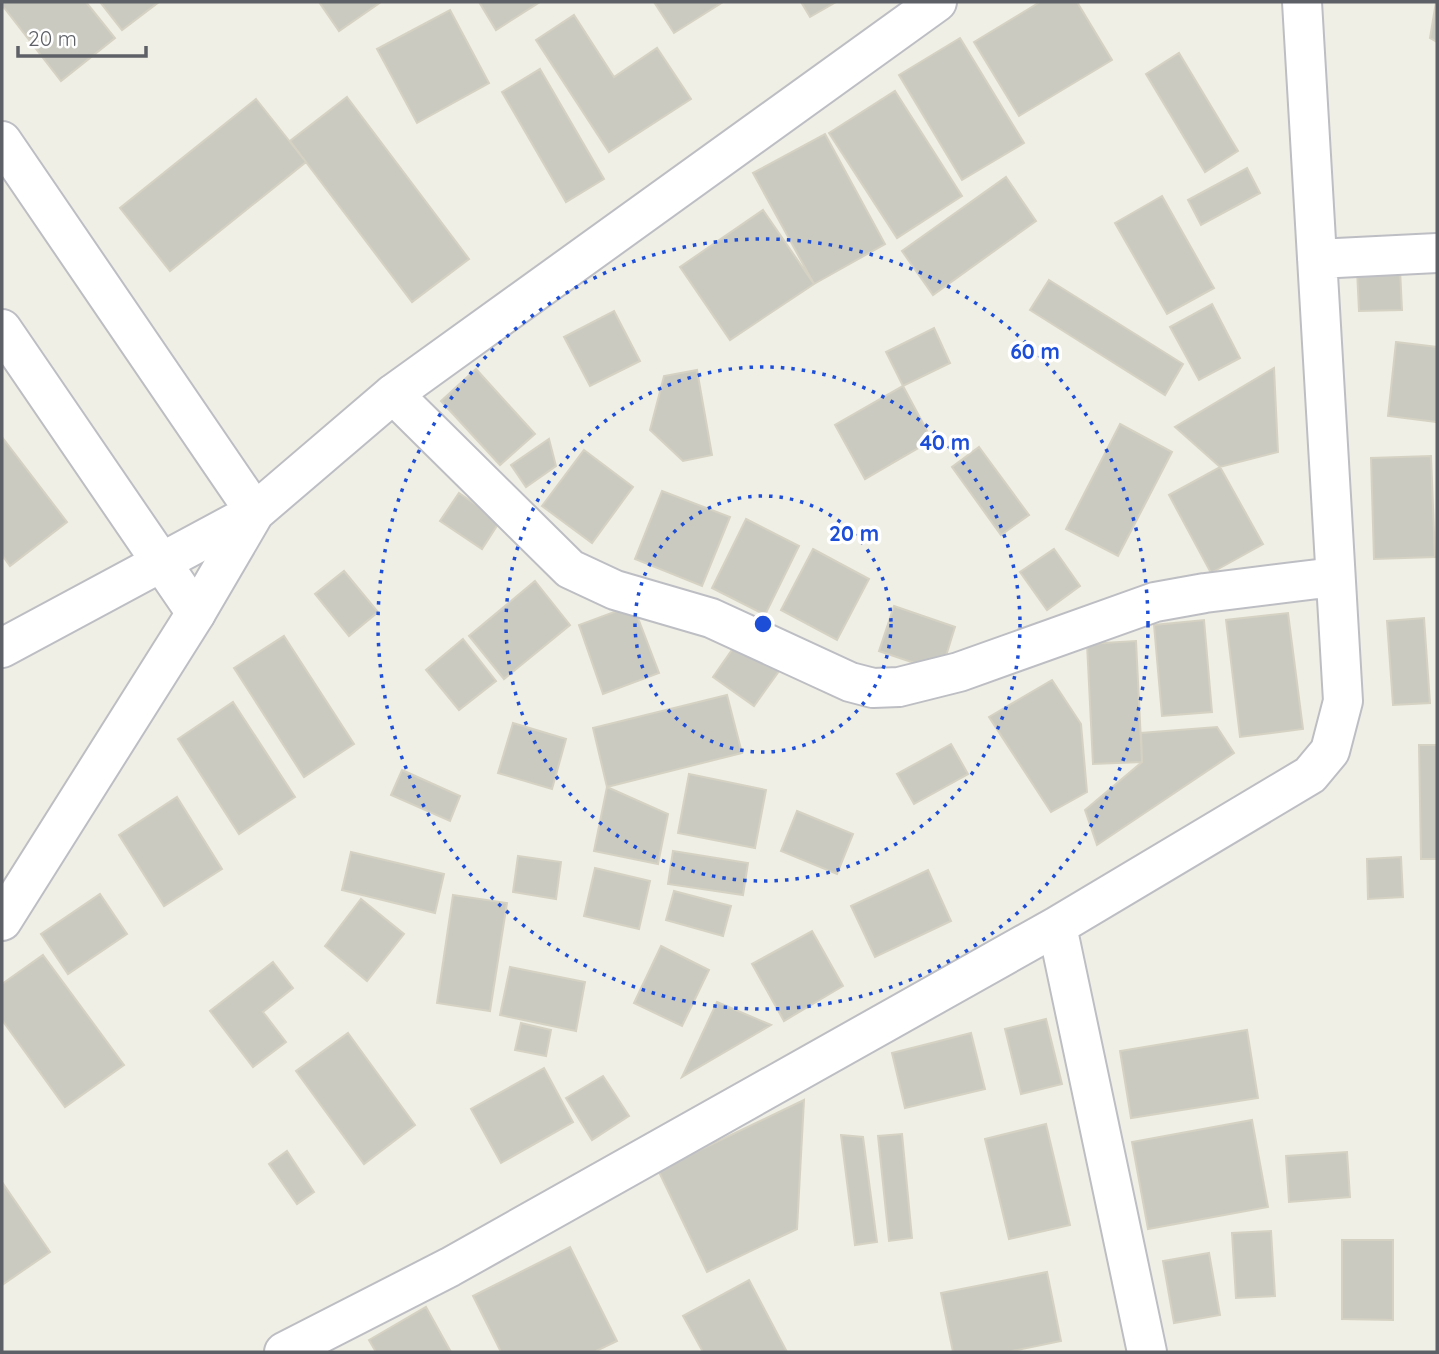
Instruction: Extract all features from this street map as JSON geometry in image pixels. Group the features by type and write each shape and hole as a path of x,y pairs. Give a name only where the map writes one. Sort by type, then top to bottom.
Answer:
{"street":[{"path":"2,648 255,512 393,394 937,2"},
{"path":"284,1352 450,1267 1057,926 1310,775 1330,751 1343,701 1302,2"},
{"path":"2,141 255,512"},
{"path":"1317,258 1437,253"},
{"path":"2,329 195,613"},
{"path":"393,394 570,569 615,590 711,618 850,682 873,688 899,687 959,672 1155,602 1335,577"},
{"path":"2,921 195,613 255,512"},
{"path":"1057,926 1147,1352"}],"building":[{"path":"2,2 86,2 115,38 61,81"},
{"path":"100,2 159,2 122,30"},
{"path":"319,2 381,2 339,31"},
{"path":"479,2 540,2 496,30"},
{"path":"654,2 723,2 674,33"},
{"path":"801,2 836,2 810,17"},
{"path":"1040,2 1077,2 1112,60 1019,116 974,42"},
{"path":"1437,2 1437,42 1430,38"},
{"path":"450,10 489,83 417,123 377,49"},
{"path":"574,15 614,77 657,48 691,99 609,152 536,40"},
{"path":"960,38 1024,143 962,180 899,75"},
{"path":"1179,53 1238,151 1205,172 1146,74"},
{"path":"540,69 604,179 566,202 502,92"},
{"path":"895,91 962,196 897,238 829,133"},
{"path":"347,97 469,259 412,302 290,141"},
{"path":"256,99 306,162 170,271 120,208"},
{"path":"825,134 885,244 814,284 753,173"},
{"path":"1247,168 1260,193 1201,225 1188,200"},
{"path":"1006,177 1036,221 933,295 902,251"},
{"path":"1162,196 1214,288 1167,314 1115,223"},
{"path":"763,210 814,284 730,340 680,267"},
{"path":"1400,269 1402,310 1359,311 1357,270"},
{"path":"1049,280 1183,364 1165,395 1030,310"},
{"path":"1212,304 1240,358 1199,380 1170,327"},
{"path":"614,311 640,361 590,386 564,337"},
{"path":"934,328 950,363 903,386 886,352"},
{"path":"1396,342 1437,347 1437,422 1388,416"},
{"path":"1274,368 1278,452 1220,467 1175,427"},
{"path":"476,369 535,434 500,465 441,401"},
{"path":"697,370 712,455 683,461 650,430 664,376"},
{"path":"903,386 932,440 865,479 835,425"},
{"path":"1120,424 1172,452 1118,556 1066,529"},
{"path":"2,437 67,522 10,566 2,555"},
{"path":"549,439 556,466 526,487 511,465"},
{"path":"979,447 1029,515 1001,535 952,467"},
{"path":"584,450 633,487 592,543 542,506"},
{"path":"1431,456 1435,557 1374,559 1371,458"},
{"path":"1220,467 1263,544 1211,573 1169,495"},
{"path":"662,491 730,517 702,586 635,559"},
{"path":"459,493 500,521 482,549 440,521"},
{"path":"746,519 799,546 765,615 712,588"},
{"path":"813,549 869,579 837,640 781,610"},
{"path":"1054,549 1080,586 1047,610 1020,572"},
{"path":"344,571 378,612 349,636 315,594"},
{"path":"535,581 570,625 504,679 469,636"},
{"path":"633,605 659,673 603,694 579,625"},
{"path":"894,606 955,627 941,672 879,651"},
{"path":"1288,613 1303,729 1240,737 1226,620"},
{"path":"1424,618 1430,703 1393,705 1387,621"},
{"path":"1204,620 1212,712 1162,716 1154,625"},
{"path":"284,636 354,744 304,777 234,668"},
{"path":"741,637 782,667 754,706 713,677"},
{"path":"463,639 496,681 459,710 426,670"},
{"path":"1136,641 1142,762 1093,764 1087,644"},
{"path":"1052,680 1081,724 1087,792 1051,812 989,717"},
{"path":"727,695 742,753 607,787 593,728"},
{"path":"233,702 295,797 239,834 178,739"},
{"path":"513,723 566,739 552,789 498,773"},
{"path":"1217,727 1234,753 1097,845 1085,810 1142,762 1141,733"},
{"path":"951,744 968,774 914,804 897,774"},
{"path":"1419,745 1437,745 1437,859 1421,859"},
{"path":"402,770 460,796 450,821 391,795"},
{"path":"689,774 766,790 755,848 678,833"},
{"path":"607,787 668,814 658,864 594,851"},
{"path":"177,797 222,869 164,906 119,835"},
{"path":"797,811 853,834 837,874 781,851"},
{"path":"673,851 748,863 743,895 668,884"},
{"path":"351,852 444,874 435,913 342,890"},
{"path":"518,856 561,862 556,899 513,892"},
{"path":"1401,857 1403,897 1368,899 1367,859"},
{"path":"595,868 650,881 639,929 584,916"},
{"path":"928,870 951,921 875,957 851,906"},
{"path":"674,891 731,906 723,936 666,920"},
{"path":"100,894 127,934 68,974 41,934"},
{"path":"453,895 507,903 490,1011 437,1003"},
{"path":"361,899 404,934 367,981 325,946"},
{"path":"812,931 843,986 784,1021 752,964"},
{"path":"661,946 709,970 682,1026 634,1003"},
{"path":"43,955 124,1065 65,1107 2,1020 2,984"},
{"path":"273,962 293,988 263,1012 286,1042 253,1067 210,1011"},
{"path":"510,967 585,982 576,1031 500,1015"},
{"path":"717,1002 771,1025 682,1077"},
{"path":"1046,1019 1062,1084 1021,1094 1005,1029"},
{"path":"521,1023 551,1030 546,1056 515,1050"},
{"path":"1247,1030 1258,1098 1131,1118 1120,1051"},
{"path":"348,1033 415,1125 364,1164 296,1071"},
{"path":"971,1033 985,1089 905,1108 892,1053"},
{"path":"544,1068 573,1122 501,1163 471,1109"},
{"path":"603,1076 629,1116 592,1140 566,1098"},
{"path":"804,1100 797,1229 707,1272 658,1170"},
{"path":"1252,1120 1268,1207 1148,1229 1132,1142"},
{"path":"1046,1124 1070,1225 1009,1239 985,1139"},
{"path":"902,1134 912,1238 889,1241 878,1136"},
{"path":"841,1135 863,1137 877,1242 855,1245"},
{"path":"287,1151 314,1192 297,1204 269,1164"},
{"path":"1347,1152 1350,1197 1289,1202 1286,1156"},
{"path":"2,1182 50,1252 2,1285"},
{"path":"1271,1231 1275,1296 1236,1298 1232,1233"},
{"path":"1342,1240 1393,1240 1393,1320 1342,1319"},
{"path":"570,1247 617,1341 594,1352 501,1352 473,1296"},
{"path":"1209,1253 1220,1315 1174,1323 1163,1261"},
{"path":"1047,1272 1061,1341 1007,1352 953,1352 941,1293"},
{"path":"749,1280 787,1352 703,1352 683,1316"},
{"path":"426,1307 451,1352 376,1352 369,1340"}]}
